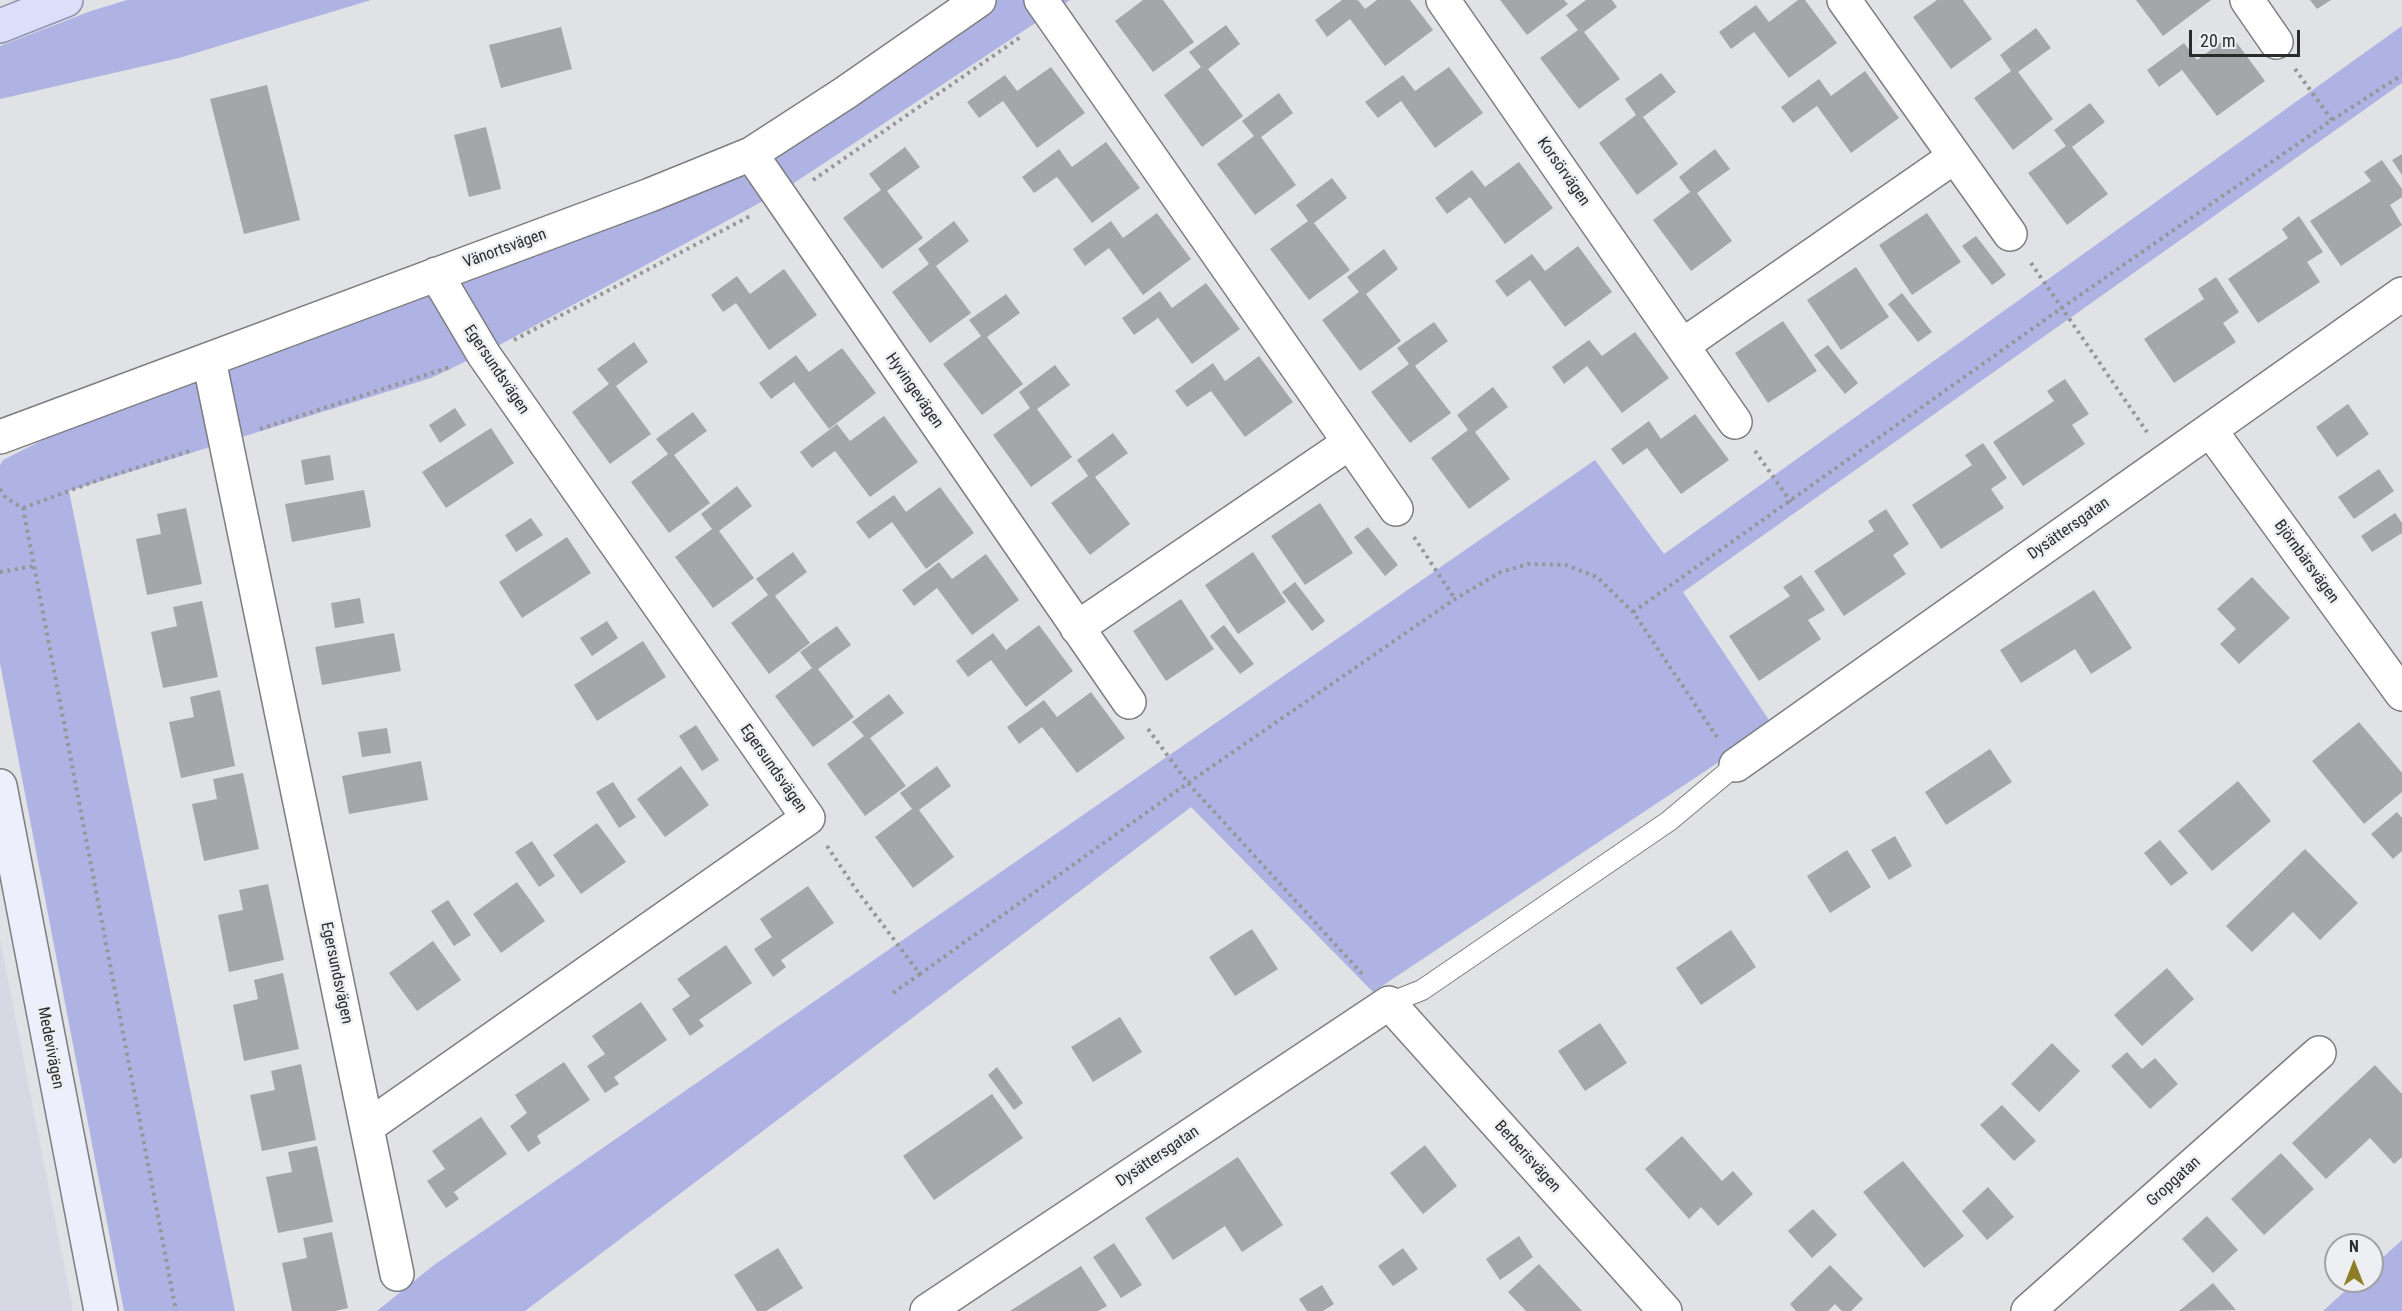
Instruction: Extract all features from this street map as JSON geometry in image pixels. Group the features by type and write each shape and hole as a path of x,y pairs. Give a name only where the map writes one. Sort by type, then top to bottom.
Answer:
{"main road":[{"path":"0,26 66,0"}],"street":[{"name":"Vänortsvägen","path":"0,437 650,195 751,154 845,93 979,0"},
{"name":"Korsörvägen","path":"1443,0 1735,422"},
{"path":"1844,0 2010,234"},
{"path":"2247,0 2276,42"},
{"path":"1046,8 1396,509"},
{"name":"Hyvingevägen","path":"751,154 1129,702"},
{"path":"1683,345 1954,157"},
{"name":"Egersundsvägen","path":"367,1127 808,818 484,355 436,274"},
{"name":"Dysättersgatan","path":"1736,765 2402,294"},
{"name":"Egersundsvägen","path":"209,360 397,1274"},
{"name":"Björnbärsvägen","path":"2210,430 2402,694"},
{"path":"1077,628 1349,444"},
{"name":"Medevivägen","path":"0,786 101,1311"},
{"name":"Dysättersgatan","path":"927,1311 1389,1003"},
{"name":"Berberisvägen","path":"1389,1003 1665,1311"},
{"name":"Gropgatan","path":"2028,1311 2319,1053"}],"lane":[{"path":"1389,1003 1422,990 1659,828 1736,765"}],"path":[{"path":"23,508 101,479 484,355 782,199 1046,8"},
{"path":"2276,42 2332,120"},
{"path":"1633,612 2063,307 2332,120 2402,75"},
{"path":"2010,234 2063,307 2166,460"},
{"path":"1735,422 1791,502"},
{"path":"0,489 6,498 23,508 176,1311"},
{"path":"1396,509 1455,599"},
{"path":"893,993 1188,783 1455,599 1501,572 1528,564 1566,565 1597,577 1633,612 1736,765"},
{"path":"0,572 34,566"},
{"path":"1129,702 1188,783 1389,1003"},
{"path":"808,818 855,888 920,974"}],"shaded area":[{"path":"127,0 371,0 179,58 0,99 0,46 91,11"},
{"path":"956,0 1070,0 785,189 494,348 431,378 69,491 235,1311 124,1311 0,663 0,465 3,460 215,353 749,139"},
{"path":"2402,26 2402,83 1683,592 1773,726 1373,992 1191,807 525,1311 377,1311 434,1265 1595,460 1664,554"},
{"path":"0,939 73,1311 0,1311"},
{"path":"2402,1240 2402,1311 2323,1311 2343,1293 2384,1293 2384,1256"}],"building":[{"path":"1143,0 1163,0 1194,42 1153,72 1115,21"},
{"path":"1342,0 1358,0 1365,9 1377,0 1410,0 1433,30 1385,66 1350,19 1327,37 1315,20"},
{"path":"1500,0 1564,0 1568,4 1527,35"},
{"path":"1586,0 1612,0 1617,7 1584,32 1620,79 1579,109 1540,58 1578,30 1566,15"},
{"path":"1798,0 1805,0 1837,43 1789,78 1754,32 1731,49 1719,32 1756,5 1769,22"},
{"path":"1937,0 1963,0 1992,39 1951,69 1913,17"},
{"path":"2136,0 2211,0 2163,36"},
{"path":"2310,0 2331,0 2317,9"},
{"path":"1226,25 1240,44 1208,69 1243,116 1202,147 1164,95 1201,67 1189,52"},
{"path":"561,27 572,69 501,88 489,45"},
{"path":"2036,28 2051,48 2018,72 2053,119 2013,150 1974,98 2011,71 2000,55"},
{"path":"2231,35 2265,81 2217,116 2182,70 2159,87 2147,70 2184,43 2197,60"},
{"path":"1051,67 1085,113 1037,148 1003,101 979,118 967,102 1005,75 1017,91"},
{"path":"1449,67 1483,113 1435,148 1401,101 1378,118 1365,102 1403,75 1415,91"},
{"path":"1865,71 1899,118 1851,153 1817,106 1793,123 1781,107 1819,79 1831,96"},
{"path":"1661,73 1676,92 1643,117 1678,164 1637,195 1599,143 1636,115 1625,99"},
{"path":"267,85 300,220 244,234 210,99"},
{"path":"1279,93 1293,113 1261,137 1296,185 1255,215 1217,164 1254,136 1242,121"},
{"path":"2090,103 2105,122 2072,147 2108,194 2067,225 2028,173 2066,146 2054,130"},
{"path":"486,127 501,189 469,197 454,135"},
{"path":"1106,142 1140,188 1092,223 1057,177 1034,193 1022,177 1059,149 1072,167"},
{"path":"905,147 920,167 887,191 923,238 882,269 843,218 881,190 869,174"},
{"path":"1715,149 1730,169 1697,193 1732,241 1691,271 1653,220 1690,192 1679,177"},
{"path":"2402,154 2402,175 2392,160"},
{"path":"2382,160 2402,189 2402,197 2390,205 2402,225 2341,266 2310,221 2371,181 2364,172"},
{"path":"1519,162 1553,208 1505,244 1470,197 1447,214 1435,198 1472,170 1485,187"},
{"path":"1332,178 1347,198 1314,223 1350,270 1309,300 1270,249 1308,221 1296,205"},
{"path":"1157,213 1191,259 1143,295 1109,248 1085,266 1073,249 1111,221 1123,238"},
{"path":"1927,213 1961,262 1912,295 1879,245"},
{"path":"2299,216 2323,252 2307,262 2320,282 2258,323 2228,279 2288,238 2282,229"},
{"path":"954,221 969,241 936,266 971,313 930,343 892,292 929,264 918,249"},
{"path":"1976,236 2006,275 1992,285 1962,246"},
{"path":"1578,246 1612,292 1565,327 1530,280 1507,297 1495,281 1532,254 1545,271"},
{"path":"1384,249 1398,269 1366,294 1401,341 1360,371 1322,320 1359,292 1347,277"},
{"path":"1856,267 1889,317 1841,350 1807,300"},
{"path":"784,269 817,315 769,350 736,303 723,312 711,295 737,276 750,294"},
{"path":"2216,277 2239,312 2223,323 2236,342 2174,383 2144,339 2204,299 2198,289"},
{"path":"1206,283 1240,329 1192,364 1158,318 1134,335 1122,318 1160,291 1172,308"},
{"path":"1902,293 1932,332 1918,342 1888,304"},
{"path":"1006,294 1020,313 987,337 1023,384 982,415 943,364 981,336 969,320"},
{"path":"1783,321 1817,371 1768,403 1735,353"},
{"path":"1434,322 1448,341 1415,366 1451,413 1410,443 1371,392 1409,364 1397,348"},
{"path":"1635,332 1669,378 1622,413 1587,366 1564,384 1552,367 1589,340 1602,356"},
{"path":"634,342 648,362 616,386 651,434 610,464 572,412 609,384 597,369"},
{"path":"1828,345 1858,383 1845,394 1814,355"},
{"path":"842,348 876,393 829,429 794,382 771,399 759,383 796,355 809,372"},
{"path":"1259,356 1293,402 1245,437 1211,391 1187,407 1175,391 1213,363 1225,381"},
{"path":"1055,365 1070,385 1037,409 1072,457 1031,487 993,435 1030,408 1019,392"},
{"path":"2065,379 2089,414 2072,425 2085,444 2023,486 1993,442 2054,401 2047,391"},
{"path":"1493,387 1508,407 1475,432 1510,479 1469,509 1431,458 1468,430 1457,415"},
{"path":"2348,404 2369,434 2337,457 2316,427"},
{"path":"455,408 466,425 440,443 429,425"},
{"path":"693,412 707,431 674,455 710,503 669,533 631,482 668,454 656,439"},
{"path":"1695,414 1729,460 1681,494 1647,448 1623,465 1611,449 1649,421 1661,439"},
{"path":"884,416 918,462 870,497 835,451 812,468 800,452 837,424 850,441"},
{"path":"491,428 514,463 446,508 422,472"},
{"path":"1113,433 1128,453 1095,477 1130,524 1090,555 1051,503 1088,476 1077,460"},
{"path":"1983,443 2007,478 1991,489 2004,508 1941,549 1912,505 1972,465 1965,455"},
{"path":"330,455 334,480 305,485 301,460"},
{"path":"2379,469 2394,491 2354,519 2338,497"},
{"path":"737,486 752,506 719,531 754,578 713,608 675,557 712,529 701,514"},
{"path":"940,487 974,533 926,569 892,522 869,539 856,522 894,495 906,512"},
{"path":"364,490 371,527 292,542 285,504"},
{"path":"1320,503 1353,553 1305,585 1271,536"},
{"path":"186,508 202,584 147,595 136,539 161,534 157,514"},
{"path":"1886,509 1909,544 1893,555 1906,574 1844,616 1814,571 1874,531 1868,521"},
{"path":"2395,513 2402,523 2402,533 2372,552 2361,536"},
{"path":"531,518 543,535 516,552 505,535"},
{"path":"1368,527 1398,565 1385,576 1354,537"},
{"path":"567,537 591,573 522,618 499,582"},
{"path":"793,552 807,572 775,596 810,643 769,674 731,623 768,595 756,579"},
{"path":"1253,552 1286,602 1238,634 1205,585"},
{"path":"986,554 1019,600 972,635 937,588 914,606 902,590 939,562 952,579"},
{"path":"1801,575 1825,610 1808,620 1821,639 1759,681 1729,636 1790,596 1783,587"},
{"path":"2252,577 2290,618 2239,664 2220,644 2236,629 2217,609"},
{"path":"1295,582 1325,621 1312,631 1282,592"},
{"path":"2094,590 2132,648 2091,674 2075,649 2021,683 2000,650"},
{"path":"360,598 364,623 335,628 331,603"},
{"path":"1181,599 1214,649 1166,681 1133,631"},
{"path":"202,601 218,677 163,688 151,632 177,626 173,607"},
{"path":"607,621 618,638 592,656 580,638"},
{"path":"1039,625 1073,671 1026,707 991,660 968,677 956,661 993,633 1006,650"},
{"path":"1224,625 1254,664 1240,674 1210,636"},
{"path":"837,626 851,645 818,669 854,717 813,747 775,696 812,668 800,652"},
{"path":"394,633 401,671 322,685 315,647"},
{"path":"643,641 666,677 597,721 574,685"},
{"path":"220,690 235,766 181,778 169,722 194,717 190,697"},
{"path":"1091,692 1125,738 1077,773 1042,727 1019,744 1007,727 1044,700 1057,717"},
{"path":"889,694 904,713 870,738 906,786 865,816 827,764 864,736 852,722"},
{"path":"2359,722 2402,773 2402,792 2364,824 2312,761"},
{"path":"696,725 719,760 702,771 679,736"},
{"path":"387,728 391,753 362,757 358,732"},
{"path":"1990,749 2012,782 1946,825 1925,792"},
{"path":"421,761 428,800 349,814 342,776"},
{"path":"681,766 709,805 665,837 637,799"},
{"path":"937,766 951,786 919,810 954,857 913,888 875,837 912,809 900,793"},
{"path":"243,773 259,849 204,861 192,804 217,799 213,779"},
{"path":"2238,781 2271,821 2212,871 2178,831"},
{"path":"613,782 636,817 619,828 596,792"},
{"path":"2397,812 2402,818 2402,851 2393,859 2371,834"},
{"path":"597,823 626,862 581,894 553,855"},
{"path":"1895,836 1912,866 1889,880 1871,850"},
{"path":"2160,840 2188,873 2171,886 2144,853"},
{"path":"532,841 555,876 539,887 515,852"},
{"path":"2305,849 2358,903 2320,940 2293,912 2252,952 2226,926"},
{"path":"1847,850 1871,887 1830,913 1807,876"},
{"path":"517,882 545,921 501,953 473,914"},
{"path":"268,884 284,960 229,972 218,915 243,910 239,890"},
{"path":"808,886 834,923 781,960 786,967 773,977 754,949 772,937 760,919"},
{"path":"448,900 471,935 454,946 431,911"},
{"path":"1252,929 1278,969 1235,996 1209,957"},
{"path":"1731,930 1756,967 1701,1005 1676,968"},
{"path":"433,941 461,980 417,1011 389,973"},
{"path":"726,945 752,983 699,1020 704,1026 690,1036 672,1009 690,996 677,979"},
{"path":"2167,968 2194,999 2142,1046 2114,1015"},
{"path":"283,973 299,1049 244,1061 233,1005 258,999 254,980"},
{"path":"641,1002 667,1040 614,1077 619,1084 605,1093 587,1066 605,1054 592,1036"},
{"path":"1120,1017 1142,1052 1093,1082 1071,1047"},
{"path":"1600,1023 1627,1063 1585,1091 1558,1051"},
{"path":"2052,1043 2080,1071 2039,1112 2011,1084"},
{"path":"2127,1052 2142,1069 2155,1058 2178,1084 2150,1109 2111,1066"},
{"path":"564,1062 590,1100 537,1136 541,1143 528,1152 510,1126 527,1113 515,1095"},
{"path":"301,1064 316,1140 262,1151 250,1095 275,1090 271,1071"},
{"path":"2375,1065 2402,1094 2402,1157 2394,1164 2370,1138 2326,1179 2292,1143"},
{"path":"997,1067 1023,1103 1014,1110 988,1075"},
{"path":"992,1094 1023,1138 934,1200 903,1156"},
{"path":"2002,1105 2036,1141 2014,1161 1980,1125"},
{"path":"481,1117 507,1154 454,1192 459,1199 446,1208 427,1181 445,1169 432,1151"},
{"path":"1682,1136 1722,1181 1733,1171 1753,1194 1718,1226 1701,1207 1689,1219 1645,1169"},
{"path":"1425,1145 1457,1186 1423,1214 1390,1173"},
{"path":"317,1146 333,1222 278,1233 266,1177 292,1172 288,1152"},
{"path":"2281,1153 2314,1189 2264,1235 2231,1199"},
{"path":"1238,1157 1283,1225 1242,1252 1225,1226 1173,1260 1145,1218"},
{"path":"1903,1161 1964,1236 1924,1268 1863,1192"},
{"path":"1988,1187 2014,1217 1987,1240 1962,1211"},
{"path":"1813,1209 1837,1235 1812,1258 1788,1231"},
{"path":"2207,1216 2238,1250 2213,1273 2182,1239"},
{"path":"332,1232 348,1308 335,1311 292,1311 282,1263 307,1258 303,1238"},
{"path":"1519,1236 1533,1257 1500,1280 1486,1259"},
{"path":"1114,1243 1142,1285 1121,1298 1093,1257"},
{"path":"778,1248 803,1288 766,1311 757,1311 734,1275"},
{"path":"1403,1248 1418,1269 1393,1286 1378,1266"},
{"path":"1539,1264 1582,1311 1526,1311 1508,1292"},
{"path":"1830,1265 1863,1299 1851,1311 1842,1311 1835,1304 1828,1311 1796,1311 1790,1304"},
{"path":"1081,1266 1107,1306 1098,1311 1010,1311"},
{"path":"2213,1283 2236,1310 2179,1311"},
{"path":"1322,1285 1334,1304 1323,1311 1307,1311 1299,1299"}]}
